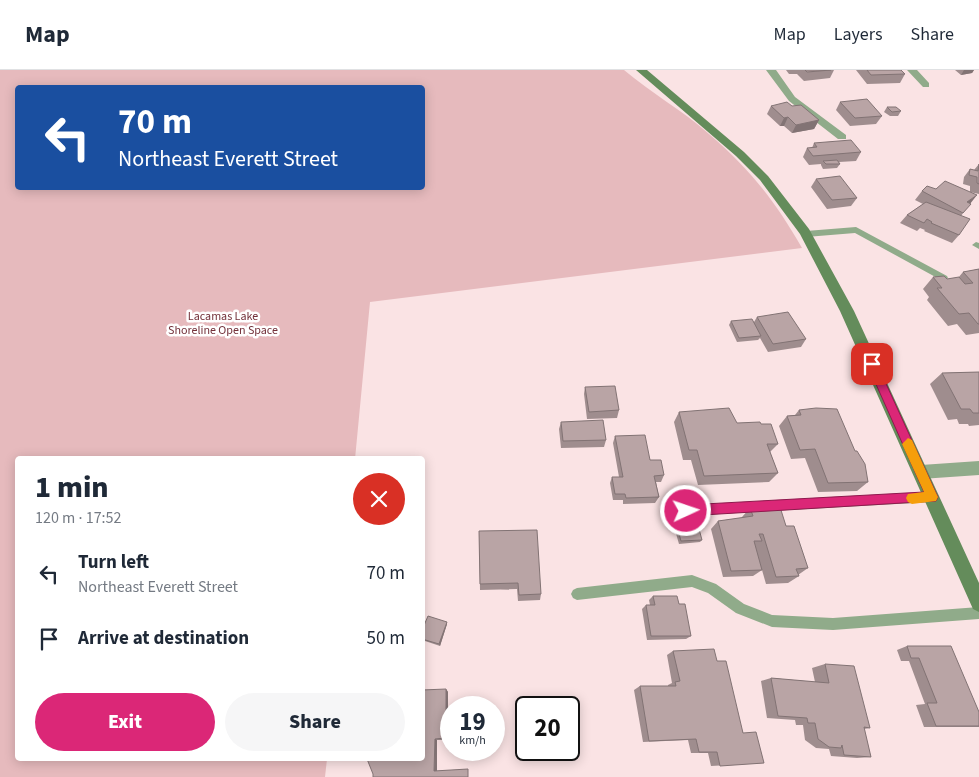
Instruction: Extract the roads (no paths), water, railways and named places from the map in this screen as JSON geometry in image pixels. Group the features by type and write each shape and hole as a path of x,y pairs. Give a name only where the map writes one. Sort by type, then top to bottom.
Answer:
{"main road":[{"path":"641,70 740,154 769,185 806,234 847,311 979,603"}],"street":[{"path":"771,70 792,98 842,137"},
{"path":"912,70 926,85"},
{"path":"921,472 979,468"}],"lane":[{"path":"806,234 856,230 944,278"},
{"path":"667,512 932,497"},
{"path":"577,594 692,581 712,588 740,609 772,621 833,624 979,613"}],"park label":[{"name":"Lacamas Lake Shoreline Open Space","path":"223,323"}]}
